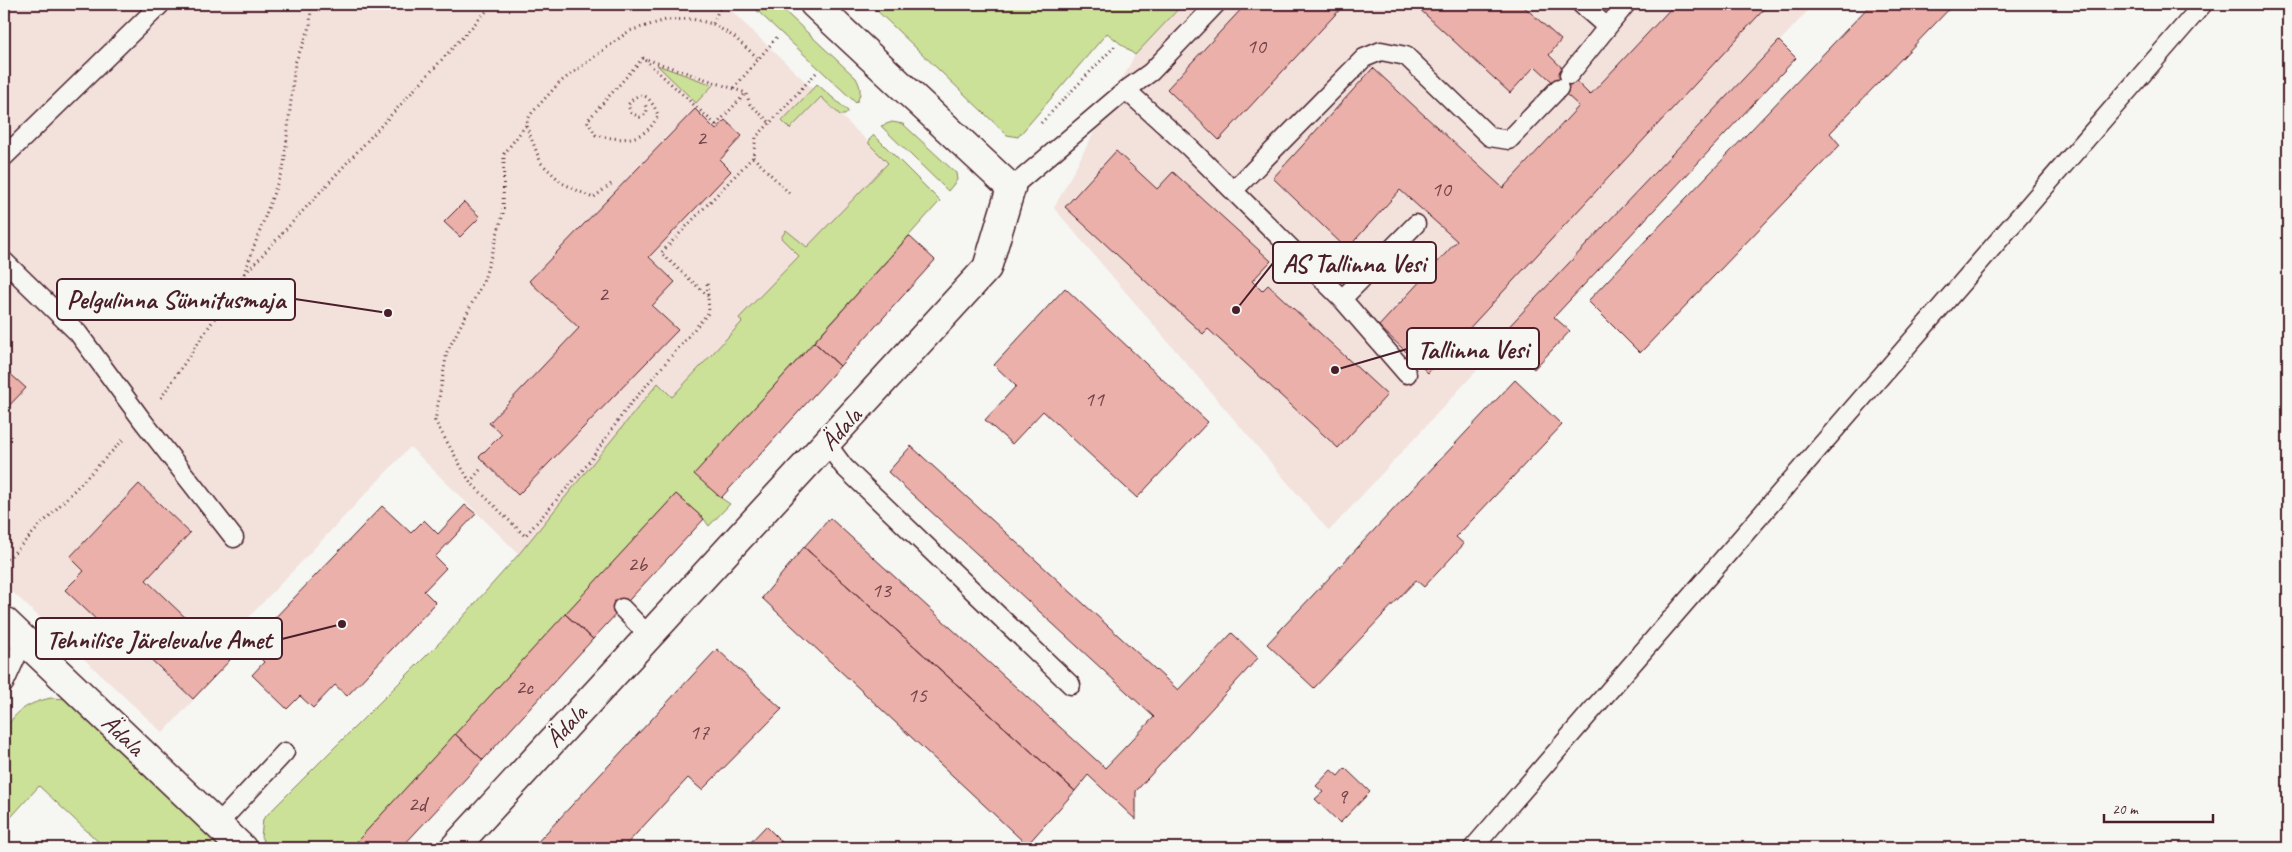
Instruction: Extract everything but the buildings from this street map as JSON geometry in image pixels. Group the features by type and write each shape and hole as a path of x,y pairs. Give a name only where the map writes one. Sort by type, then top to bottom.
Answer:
{"street":[{"path":"814,4 1011,188"},
{"name":"Ädala","path":"454,848 987,268 1011,188"},
{"name":"Ädala","path":"4,621 242,848"}],"lane":[{"path":"1011,188 1126,90 1151,72 1216,4"},
{"path":"1581,4 1606,26"},
{"path":"1233,191 1364,58 1381,51 1406,56 1490,137 1509,140 1564,81 1606,26 1626,4"},
{"path":"1473,848 2203,4"},
{"path":"4,157 160,6"},
{"path":"1126,90 1233,191 1342,299 1407,374"},
{"path":"1342,299 1416,224"},
{"path":"4,261 78,333 142,420 234,538"},
{"path":"827,444 844,467 1070,684"},
{"path":"622,608 649,636"},
{"path":"4,684 24,640"},
{"path":"217,825 284,752"}],"path":[{"path":"243,276 284,165 295,63 310,27 310,4"},
{"path":"4,563 154,407 243,276 493,4"},
{"path":"713,24 721,4"},
{"path":"707,282 709,312 628,408 587,466 525,536 470,482 435,420 447,352 484,280 503,214 504,154 526,125 530,115 559,83 629,31 666,20 692,19 713,24 734,37 759,59"},
{"path":"734,88 777,37"},
{"path":"1039,125 1115,46"},
{"path":"643,58 746,93 750,104 770,123"},
{"path":"643,58 587,121 596,135 628,140 646,131 653,125 658,115 653,103 640,95 633,98 628,105 631,114 640,117 646,114 648,110 645,104"},
{"path":"643,58 715,126 746,93"},
{"path":"708,296 661,253 753,157 756,138 816,73"},
{"path":"526,125 541,164 562,183 593,198 612,184"},
{"path":"753,157 791,195"},
{"path":"470,482 480,470"}],"shaded area":[{"path":"4,4 724,4 906,178 526,561 410,447 231,636 230,660 163,733 4,584"},
{"path":"1182,4 1814,4 1329,531 1054,208 1135,55"}],"green space":[{"path":"750,4 777,4 856,78 860,90 856,103"},
{"path":"870,4 1183,4 1135,55 1107,33 1018,137 1007,135"},
{"path":"657,65 713,85 696,103"},
{"path":"817,84 848,111 845,115 840,115 821,97 790,129 782,121"},
{"path":"892,122 903,124 956,173 957,180 948,191 881,126"},
{"path":"874,135 940,201 695,474 730,504 709,526 704,519 676,494 351,848 268,848 261,837 263,819 444,638 519,554 658,383 672,397 742,322 739,318 799,256 781,238 786,230 807,247 888,163 869,144 869,140"},
{"path":"51,698 67,699 223,848 105,848 39,786 4,825 4,733 12,719 23,709 35,702"}],"place":[{"name":"AS Tallinna Vesi","path":"1236,310"},
{"name":"Pelgulinna Sünnitusmaja","path":"388,313"},
{"name":"Tallinna Vesi","path":"1335,370"},
{"name":"Tehnilise Järelevalve Amet","path":"342,624"}]}
